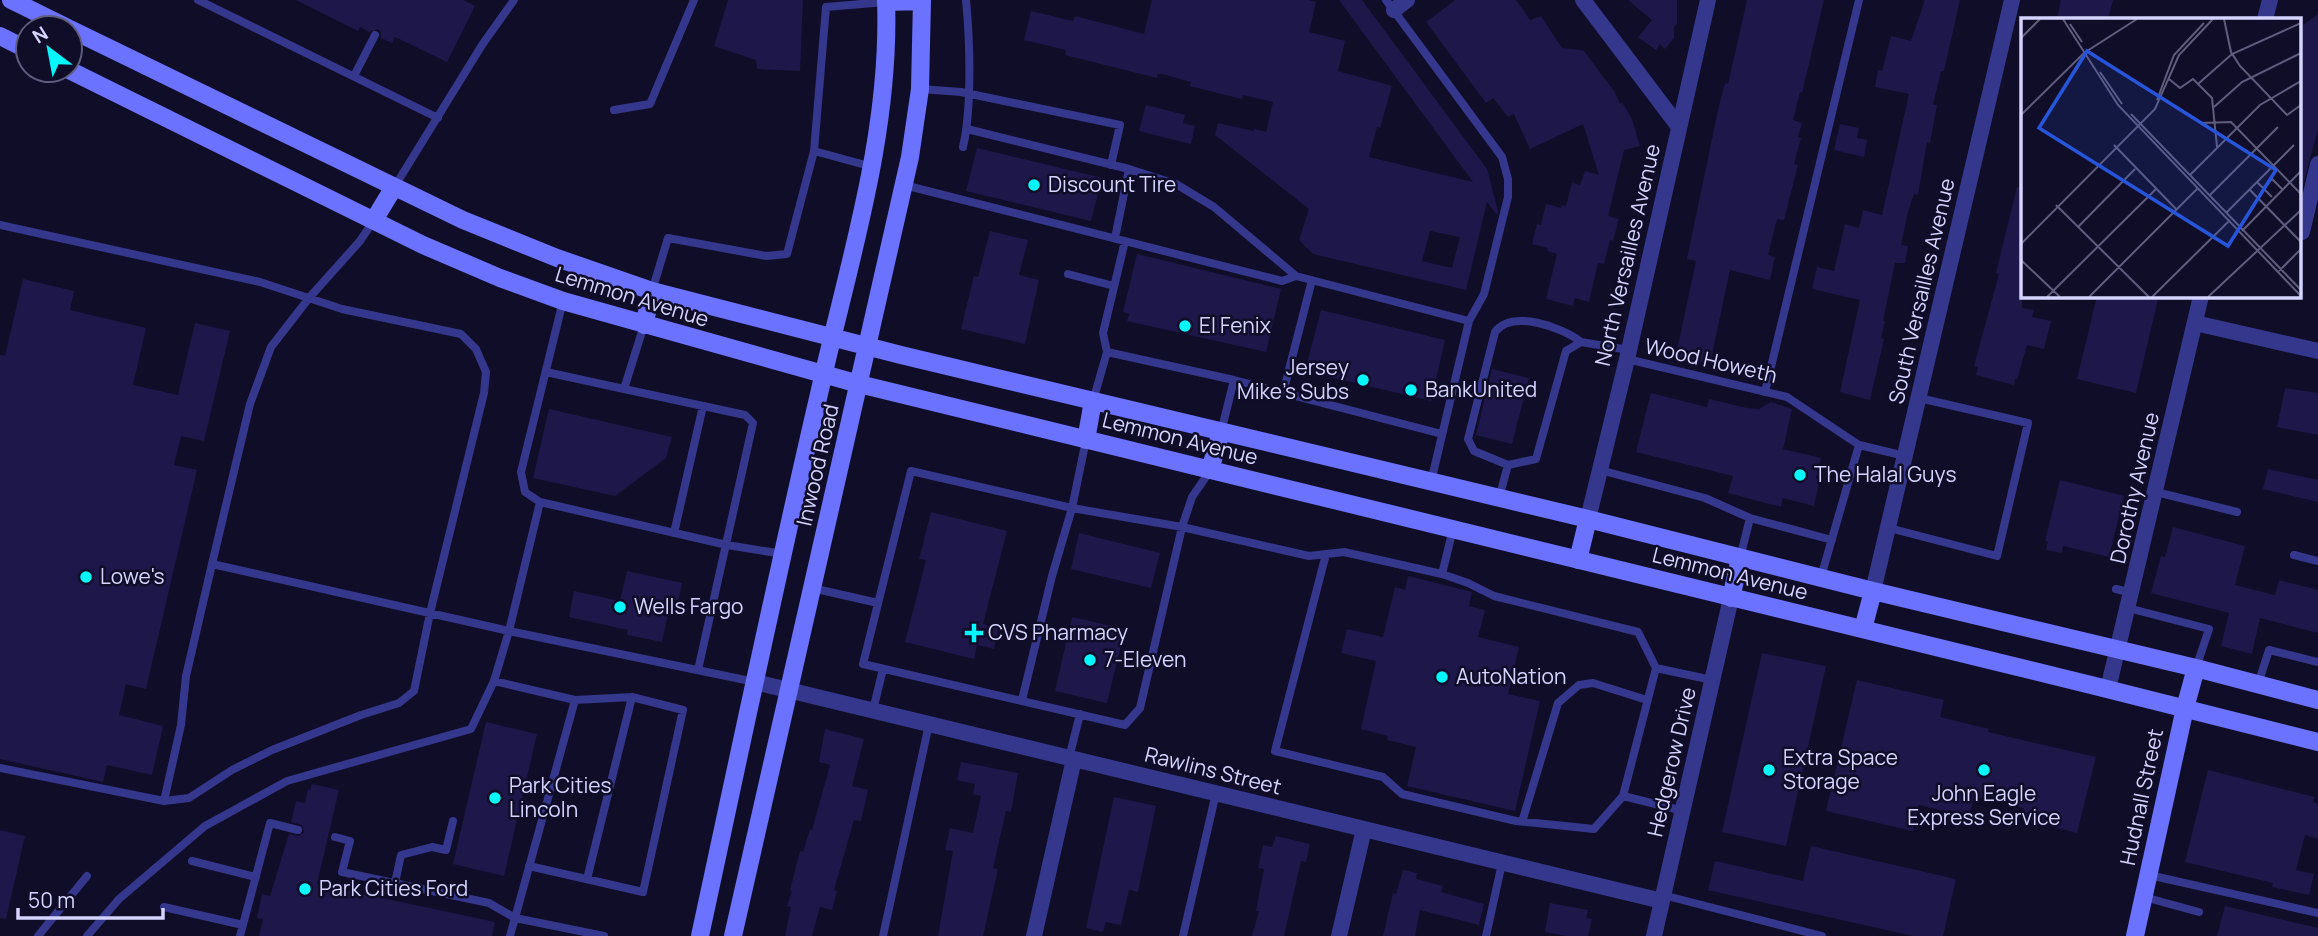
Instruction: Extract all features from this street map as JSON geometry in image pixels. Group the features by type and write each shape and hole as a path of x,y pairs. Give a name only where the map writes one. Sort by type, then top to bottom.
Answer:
{"main road":[{"name":"Lemmon Avenue","path":"11,0 40,14"},
{"path":"886,1 922,1"},
{"name":"Inwood Road","path":"700,936 823,374 873,167 883,97 886,1"},
{"name":"Inwood Road","path":"733,936 904,185 920,89 922,1"},
{"name":"Lemmon Avenue","path":"84,35 463,220 557,258 652,291 833,338 1588,519 2318,700"},
{"name":"Lemmon Avenue","path":"84,77 423,245 563,301 859,384 2318,742"},
{"path":"374,220 394,187"},
{"path":"644,325 652,291"},
{"path":"1086,440 1093,401"},
{"path":"1210,470 1221,432"},
{"path":"1578,560 1588,519"},
{"path":"1731,598 1740,558"},
{"path":"1863,629 1873,591"},
{"name":"Hudnall Street","path":"2135,936 2196,668"}],"street":[{"path":"1390,5 1407,0"},
{"path":"1583,0 1679,127"},
{"name":"North Versailles Avenue","path":"1588,519 1708,0"},
{"name":"South Versailles Avenue","path":"1873,591 2012,0"},
{"path":"2265,18 2270,0"},
{"path":"2306,233 2318,164"},
{"name":"Dorothy Avenue","path":"2108,689 2119,650 2126,597 2156,492 2201,298"},
{"path":"2195,323 2318,351"},
{"name":"Hedgerow Drive","path":"1654,936 1731,598"},
{"name":"Rawlins Street","path":"755,682 1502,863 1662,898"},
{"path":"1034,936 1071,759"},
{"path":"1339,936 1364,829"}],"lane":[{"path":"198,0 438,118"},
{"path":"394,187 514,0"},
{"path":"614,110 650,104 694,0"},
{"path":"963,147 967,129 968,93 966,0"},
{"path":"1765,392 1859,0"},
{"path":"652,291 668,238 766,256 787,254 814,151 826,7 886,1"},
{"path":"1390,5 1502,158 1508,178 1508,197 1492,270 1484,294 1469,321 1431,481"},
{"path":"354,76 375,34"},
{"path":"920,89 968,93 1120,125 1111,164"},
{"path":"967,129 1111,164 1177,184 1214,206 1296,276 1469,321"},
{"path":"814,151 873,167"},
{"path":"1115,238 1129,169"},
{"path":"904,185 1282,281 1296,276"},
{"path":"164,802 181,725 186,676 250,404 271,347 309,298 360,241 374,220"},
{"path":"0,225 260,282 342,309 461,334 477,349 486,372 484,393 430,613 414,691 399,703 272,750 232,770 189,798 164,802 0,768"},
{"path":"1093,401 1107,352 1103,333 1125,241"},
{"path":"1068,274 1114,286"},
{"path":"1283,393 1312,280"},
{"path":"563,301 521,472 525,492 540,502 727,545 783,554"},
{"name":"Wood Howeth","path":"1508,465 1474,451 1468,439 1495,332 1503,324 1518,320 1567,331 1581,342 1787,397 1859,445"},
{"path":"624,390 644,325"},
{"path":"1499,498 1508,465 1536,459 1562,360 1566,351 1581,342"},
{"path":"1107,352 1234,380 1442,434"},
{"path":"546,372 745,415 753,423 698,670"},
{"path":"1221,432 1234,380"},
{"path":"1889,528 1997,556 2022,450 2028,423 1919,398"},
{"path":"674,533 703,406"},
{"path":"1022,700 1052,576 1072,508 1086,440"},
{"path":"1820,578 1859,445 1905,456"},
{"path":"1210,470 1192,498 1182,527 1140,708 1125,725 863,664 911,471 1072,508 1182,527 1309,556 1326,554 1344,552 1442,575 1494,596 1638,632 1656,668 1623,796 1594,829 1522,822 1402,794 1383,777 1275,751 1326,554"},
{"path":"1600,470 1705,498 1750,518 1832,540"},
{"path":"2156,492 2237,512"},
{"path":"88,936 119,899 205,826 287,781 471,729 494,681 540,502"},
{"path":"1740,558 1750,518"},
{"path":"1442,575 1452,529"},
{"path":"2294,555 2318,561"},
{"path":"212,564 509,631 755,682"},
{"path":"812,588 878,603"},
{"path":"2126,597 2209,629 2196,668"},
{"path":"2258,684 2269,650 2318,662"},
{"path":"1656,668 1712,680"},
{"path":"873,710 883,669"},
{"path":"494,681 575,699 632,697 683,710 643,892 529,866"},
{"path":"1522,822 1558,703 1579,685 1593,683 1647,700"},
{"path":"587,879 632,697"},
{"path":"510,936 575,699"},
{"path":"1071,759 1080,714"},
{"path":"883,936 929,724"},
{"path":"1183,936 1216,793"},
{"path":"1623,796 1684,811"},
{"path":"395,883 401,855 432,847 446,850 453,821"},
{"path":"240,936 270,823 298,830"},
{"path":"335,837 350,841 342,872 489,903 514,918 604,936"},
{"path":"192,862 256,877"},
{"path":"1486,936 1502,863"},
{"path":"2149,875 2318,913"},
{"path":"38,936 86,876"},
{"path":"2144,897 2199,912"},
{"path":"1662,898 1822,936"},
{"path":"164,907 243,925"}],"building":[{"path":"296,0 463,0 475,6 447,62 395,37 392,43 381,38 381,32 377,29 369,32 360,27 358,31"},
{"path":"728,0 803,0 800,71 757,69 756,60 714,46"},
{"path":"1152,0 1316,2 1309,32 1345,41 1338,71 1392,86 1369,157 1473,182 1339,0 1362,0 1487,169 1498,211 1497,215 1487,202 1466,290 1313,254 1299,240 1309,209 1215,135 1218,123 1266,132 1273,102 1243,95 1242,99 1190,86 1191,82 1162,74 1158,74 1157,78 1065,55 1066,50 1024,40 1031,11 1073,21 1075,16 1144,34","holes":["1430,231 1460,237 1452,268 1422,261"]},
{"path":"1455,0 1516,0 1530,20 1541,16 1562,48 1583,50 1632,119 1640,146 1624,150 1608,216 1619,219 1604,264 1598,263 1589,302 1575,298 1573,306 1546,299 1557,254 1547,251 1548,248 1532,244 1537,224 1541,225 1546,204 1561,208 1562,205 1566,206 1572,183 1580,185 1585,171 1599,175 1583,124 1530,149 1514,114 1508,117 1493,98 1486,103 1426,22"},
{"path":"1628,0 1677,0 1674,38 1665,49 1660,44 1656,50 1638,37 1652,20"},
{"path":"1747,0 1824,0 1793,120 1802,123 1794,164 1798,165 1784,220 1777,219 1768,255 1775,257 1770,280 1730,270 1710,364 1680,357 1681,351 1677,350 1696,261 1687,259 1718,110 1725,83 1728,84"},
{"path":"1925,0 1960,0 1944,71 1941,71 1933,105 1937,105 1930,143 1927,142 1918,195 1914,194 1901,245 1908,246 1905,263 1895,263 1883,321 1881,338 1884,339 1870,400 1840,392 1860,300 1812,289 1817,267 1834,271 1845,224 1859,228 1863,210 1882,215 1909,94 1875,87 1878,70 1882,71 1891,36 1911,41"},
{"path":"2061,0 2113,0 2108,18 2057,18"},
{"path":"2318,14 2318,129 2300,196 2300,39 2303,25"},
{"path":"1146,105 1185,115 1183,123 1195,126 1191,144 1139,131"},
{"path":"1840,124 1859,128 1857,138 1867,140 1864,157 1834,150"},
{"name":"Discount Tire","path":"977,148 1102,178 1091,221 966,191"},
{"path":"2017,187 2021,188 2022,308 2034,310 2032,317 2051,321 2044,349 2027,345 2014,385 1976,375 1978,367 1974,366 1999,274 1996,273"},
{"path":"990,231 1028,240 1019,275 1039,280 1025,344 961,329 974,276 978,277"},
{"path":"1137,254 1281,289 1266,352 1127,321 1129,314 1123,312"},
{"name":"Lowe's","path":"23,279 74,291 70,310 146,328 133,385 178,395 195,323 230,331 204,441 181,436 174,465 197,470 146,689 126,684 119,715 163,726 152,775 107,765 103,782 0,759 0,355 5,356"},
{"path":"2097,298 2158,299 2136,393 2077,379"},
{"path":"1321,310 1445,340 1431,401 1305,371"},
{"path":"1492,369 1529,378 1512,444 1476,435"},
{"path":"2285,388 2318,393 2318,435 2277,427"},
{"path":"1651,393 1707,407 1709,399 1759,409 1771,402 1792,409 1783,449 1821,458 1814,506 1783,498 1781,507 1728,493 1733,476 1636,452"},
{"path":"549,409 672,437 666,458 615,496 533,478"},
{"path":"2268,469 2318,480 2318,502 2263,489"},
{"path":"2060,480 2124,496 2109,557 2063,546 2062,553 2046,550 2048,542 2045,541"},
{"name":"CVS Pharmacy","path":"931,512 1007,531 983,624 999,628 994,649 977,645 974,659 905,642 926,560 919,559"},
{"path":"2173,527 2245,546 2235,585 2275,595 2279,580 2318,590 2318,633 2260,618 2252,654 2221,646 2229,613 2151,593 2161,556 2165,557"},
{"name":"7-Eleven","path":"1079,533 1160,553 1151,588 1071,569"},
{"name":"Wells Fargo","path":"627,571 682,583 677,607 670,606 662,642 627,635 628,630 569,617 574,591 620,601"},
{"name":"AutoNation","path":"1408,576 1472,592 1469,606 1485,610 1478,637 1519,647 1508,694 1540,701 1515,811 1407,786 1416,747 1387,740 1388,736 1361,729 1376,661 1341,653 1347,629 1383,637 1395,587 1405,590"},
{"name":"7-Eleven","path":"1072,617 1125,629 1107,703 1055,691"},
{"name":"Extra Space Storage","path":"1762,653 1826,666 1786,846 1722,832"},
{"path":"1857,680 1944,700 1940,717 1989,729 1988,732 2096,757 2077,833 2021,819 2024,808 1974,796 1969,817 1919,805 1913,831 1826,811"},
{"name":"Park Cities Lincoln","path":"486,722 537,734 504,876 453,864"},
{"path":"825,729 864,739 852,786 868,790 861,821 854,820 834,890 837,891 832,910 820,907 812,936 785,936 791,907 787,906 800,851 803,852 810,829 812,830 830,765 819,762"},
{"path":"961,762 1018,773 1011,812 1006,811 993,868 998,869 983,936 938,936 953,851 945,850 950,828 973,833 981,796 973,794 975,784 957,780"},
{"path":"2208,770 2315,797 2313,802 2318,804 2318,839 2305,835 2296,870 2314,874 2309,895 2272,887 2273,883 2185,862"},
{"name":"Park Cities Ford","path":"312,784 339,790 317,884 495,922 492,936 259,936 263,919 257,918 262,894 270,896 289,834 299,836 304,832 302,825 291,822 296,801 305,803"},
{"path":"1114,797 1156,806 1138,892 1129,890 1121,925 1106,922 1103,932 1086,928"},
{"path":"0,830 25,836 6,919 0,918"},
{"path":"1276,836 1310,844 1306,862 1301,861 1284,936 1252,936 1259,911 1256,911 1264,869 1258,868 1263,845 1272,847"},
{"path":"1811,846 1956,879 1943,936 1913,936 1708,890 1715,861 1803,881"},
{"path":"1403,870 1417,873 1416,879 1443,886 1441,892 1484,904 1479,925 1420,910 1415,936 1383,936 1393,893 1396,894"},
{"path":"1550,903 1588,910 1586,918 1592,919 1588,936 1545,932"},
{"path":"2225,906 2318,928 2318,936 2217,936"}],"place":[{"name":"Discount Tire","path":"1034,185"},
{"name":"El Fenix","path":"1185,326"},
{"name":"Jersey Mike's Subs","path":"1363,380"},
{"name":"BankUnited","path":"1411,390"},
{"name":"The Halal Guys","path":"1800,475"},
{"name":"Lowe's","path":"86,577"},
{"name":"Wells Fargo","path":"620,607"},
{"name":"CVS Pharmacy","path":"974,633"},
{"name":"7-Eleven","path":"1090,660"},
{"name":"AutoNation","path":"1442,677"},
{"name":"Extra Space Storage","path":"1769,770"},
{"name":"John Eagle Express Service","path":"1984,770"},
{"name":"Park Cities Lincoln","path":"495,798"},
{"name":"Park Cities Ford","path":"305,889"}]}
